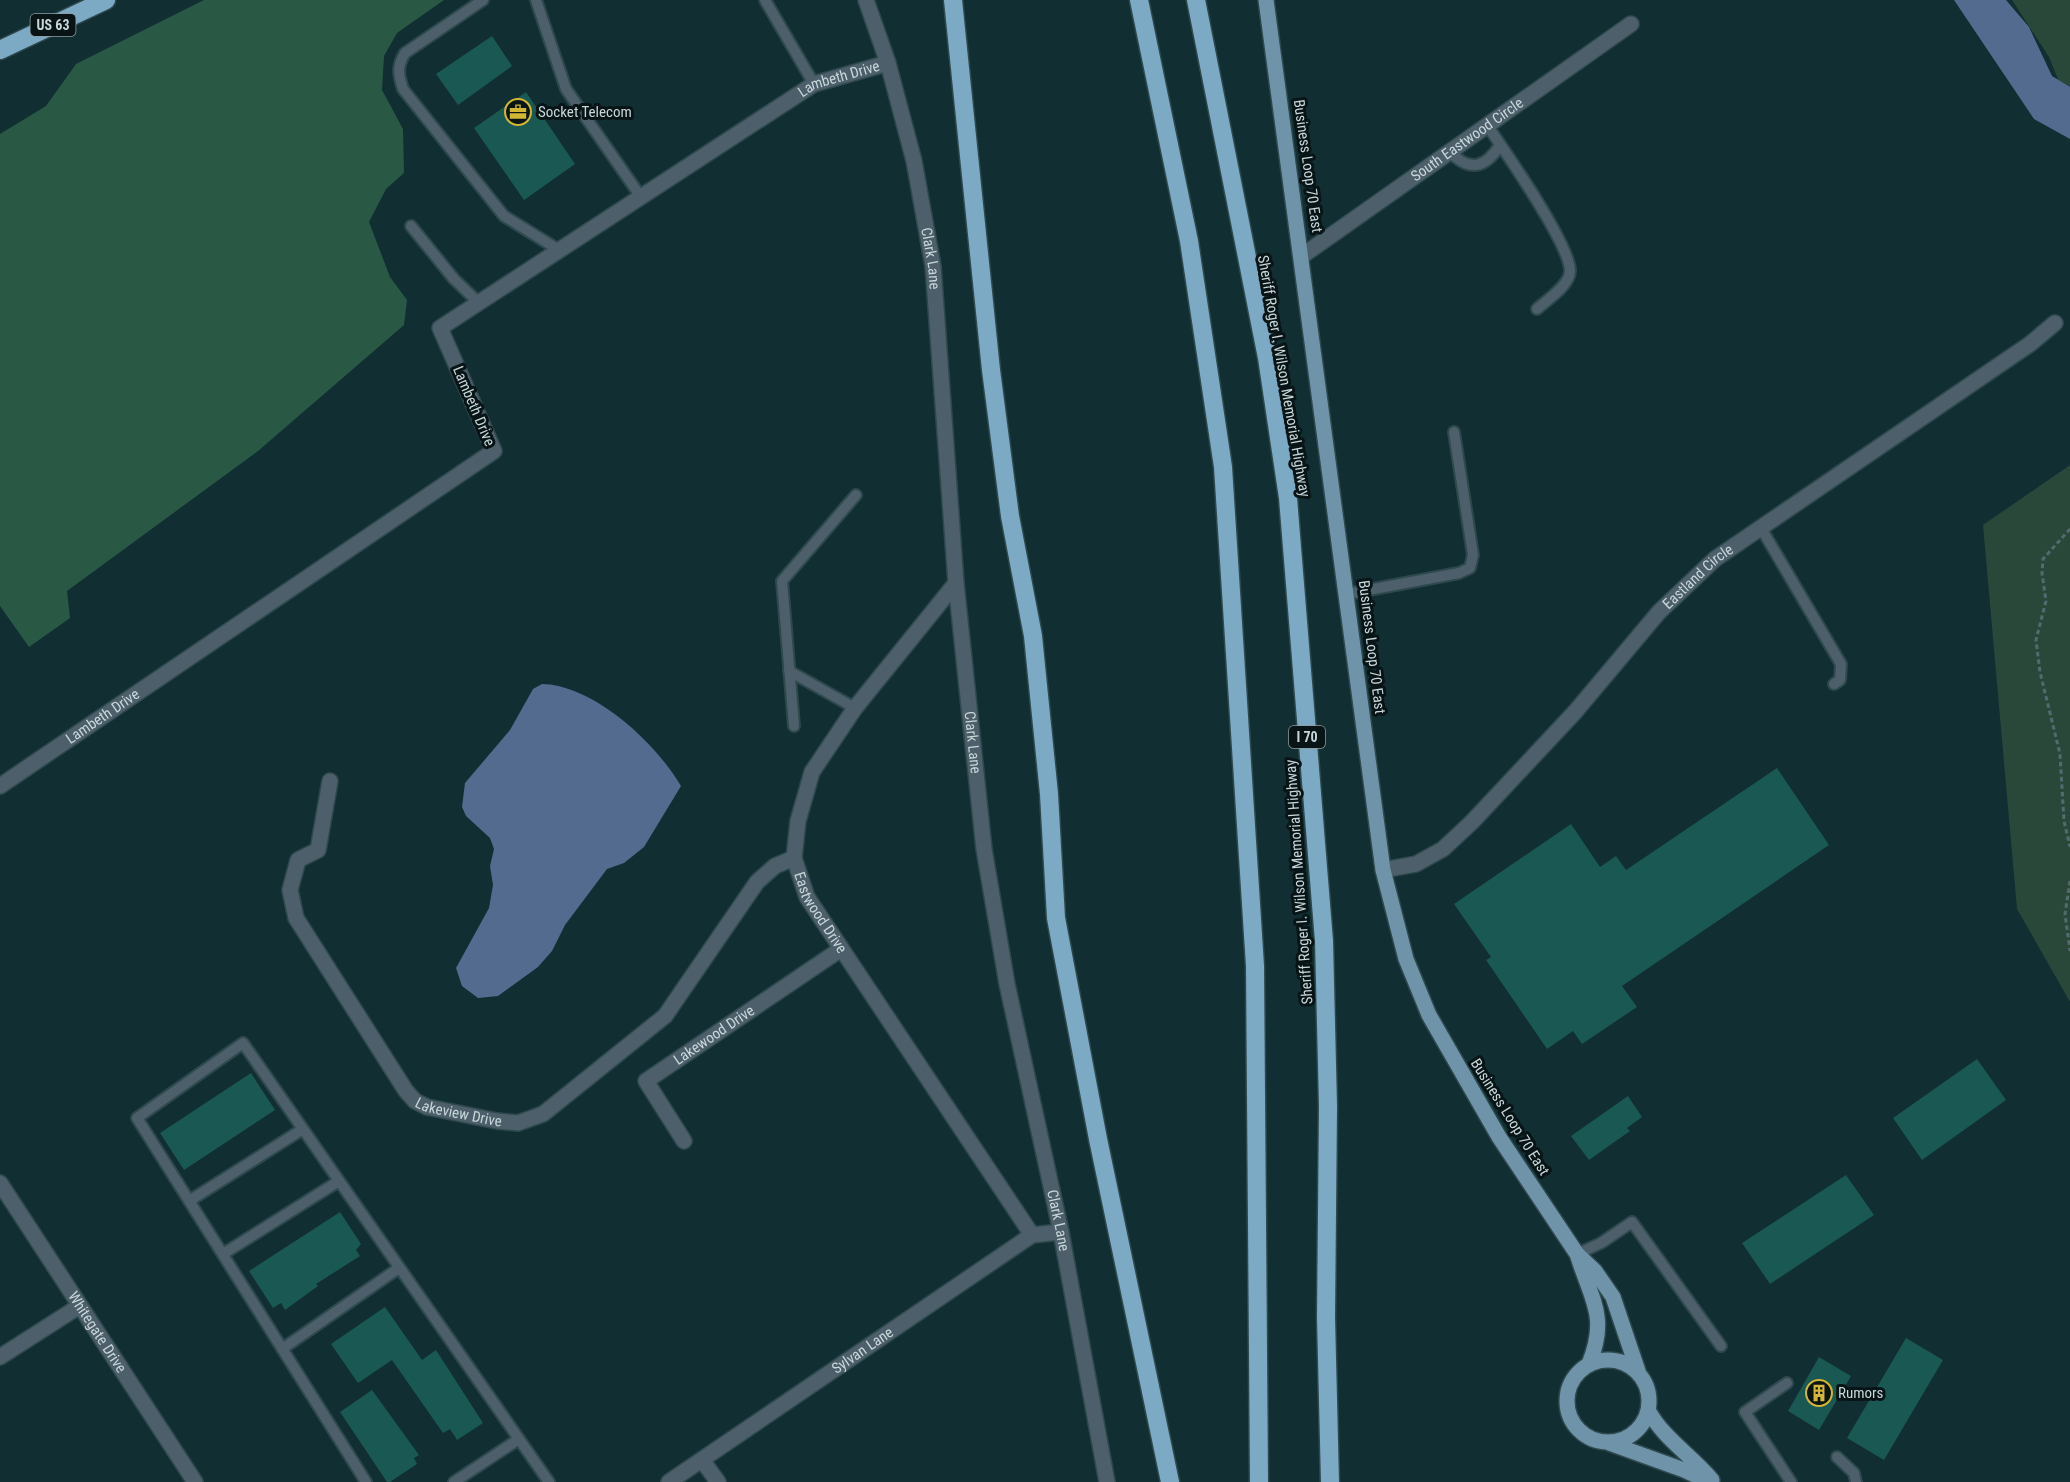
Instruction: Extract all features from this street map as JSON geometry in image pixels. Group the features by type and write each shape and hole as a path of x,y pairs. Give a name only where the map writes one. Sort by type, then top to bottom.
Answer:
{"highway":[{"name":"US 63","path":"0,50 106,0"},
{"path":"953,0 991,370 1010,516 1033,636 1049,794 1056,918 1098,1139 1170,1482"},
{"path":"1139,0 1189,241 1223,467 1255,966 1259,1482"},
{"name":"Sheriff Roger I. Wilson Memorial Highway","path":"1196,0 1266,358 1287,498 1324,941 1328,1094 1326,1318 1330,1482"}],"main road":[{"name":"Business Loop 70 East","path":"1266,0 1383,870 1406,959 1429,1015 1499,1137 1577,1254 1595,1271 1613,1297 1639,1374"},
{"name":"Business Loop 70 East","path":"1577,1254 1598,1315 1598,1341 1588,1364"},
{"path":"1609,1443 1627,1438 1641,1426 1648,1410 1648,1391 1639,1374 1625,1363 1606,1359 1588,1364 1575,1376 1567,1393 1567,1411 1576,1428 1590,1439 1609,1443 1684,1470 1710,1482"},
{"path":"1648,1410 1668,1439 1696,1461 1714,1482"}],"street":[{"name":"Clark Lane","path":"867,0 888,63 914,161 933,266 956,583 984,849 1007,984 1061,1232 1107,1482"},
{"name":"South Eastwood Circle","path":"1302,256 1631,24"},
{"name":"Lambeth Drive","path":"0,786 494,451 440,328 814,84 888,63"},
{"name":"Eastland Circle","path":"1383,870 1416,864 1451,842 1575,712 1659,612 1715,559 2030,344 2055,323"},
{"name":"Eastwood Drive","path":"956,583 855,708 812,772 798,821 794,858 807,897 1032,1235"},
{"name":"Lakeview Drive","path":"330,781 318,850 298,860 290,890 296,918 406,1091 416,1101 427,1107 497,1121 518,1123 543,1114 665,1016 757,882 776,866 794,858"},
{"name":"Lakewood Drive","path":"684,1141 646,1081 841,949"},
{"name":"Whitegate Drive","path":"0,1183 78,1307 195,1482"},
{"name":"Sylvan Lane","path":"669,1482 1032,1235 1061,1232"},
{"path":"0,1357 78,1307"},
{"path":"702,1460 718,1482"}],"lane":[{"path":"483,0 405,53 399,64 398,76 403,89 504,216 559,250"},
{"path":"536,0 566,89 641,197"},
{"path":"765,0 814,84"},
{"path":"1486,125 1546,217 1566,257 1570,272 1566,282 1538,309"},
{"path":"1449,151 1461,164 1472,166 1494,156 1500,145"},
{"path":"411,226 454,279 479,303"},
{"path":"1347,594 1459,573 1470,568 1473,555 1454,432"},
{"path":"794,726 782,581 855,495"},
{"path":"1761,528 1841,664 1840,680 1834,684"},
{"path":"789,671 855,708"},
{"path":"366,1482 137,1118 243,1043 549,1482"},
{"path":"189,1201 303,1129"},
{"path":"223,1254 339,1180"},
{"path":"1577,1254 1601,1243 1632,1221 1722,1346"},
{"path":"282,1349 399,1268"},
{"path":"1787,1383 1745,1412 1791,1482"},
{"path":"454,1482 519,1439"},
{"path":"1837,1457 1854,1473 1856,1482"}],"path":[{"path":"2070,529 2043,559 2042,573 2046,601 2036,640 2040,672 2060,754 2064,821 2070,847"},
{"path":"2070,881 2065,914 2070,951"}],"green space":[{"path":"204,0 444,0 397,33 384,56 382,90 403,129 404,173 386,189 369,222 390,277 407,300 404,325 258,451 67,591 70,618 29,647 0,606 0,134 46,106 76,64"},
{"path":"2012,0 2070,0 2070,109 2049,57"},
{"path":"2070,465 2070,1002 2017,909 1983,525"}],"water":[{"path":"1954,0 2006,0 2029,27 2052,76 2070,87 2070,139 2034,119"},
{"path":"542,684 562,687 582,694 622,719 656,752 681,786 644,847 624,863 607,869 565,925 552,951 538,967 498,996 478,998 462,986 456,968 489,908 493,885 490,866 494,849 490,838 466,816 462,807 465,783 510,730 533,689"}],"building":[{"path":"492,36 512,66 458,105 436,74"},
{"name":"Socket Telecom","path":"526,92 575,164 524,200 474,128"},
{"path":"1777,768 1829,845 1622,986 1637,1007 1582,1044 1573,1031 1547,1049 1486,960 1491,957 1454,904 1571,824 1600,867 1616,856 1626,870"},
{"path":"1977,1059 2006,1100 1922,1160 1893,1118"},
{"path":"251,1073 275,1110 184,1170 160,1133"},
{"path":"1628,1096 1642,1117 1627,1128 1630,1131 1589,1160 1571,1136"},
{"path":"1846,1175 1874,1215 1770,1284 1742,1243"},
{"path":"340,1212 361,1244 356,1250 360,1256 316,1284 318,1286 285,1310 281,1303 273,1308 249,1271"},
{"path":"385,1307 422,1360 436,1350 483,1423 457,1440 450,1429 443,1433 392,1360 358,1383 331,1344"},
{"path":"1906,1338 1943,1360 1884,1460 1847,1438"},
{"name":"Rumors","path":"1819,1357 1851,1376 1819,1430 1788,1411"},
{"path":"372,1390 419,1455 414,1458 417,1464 390,1482 387,1482 340,1412"}],"place":[{"name":"Socket Telecom","path":"518,112"},
{"name":"Rumors","path":"1819,1393"}]}
